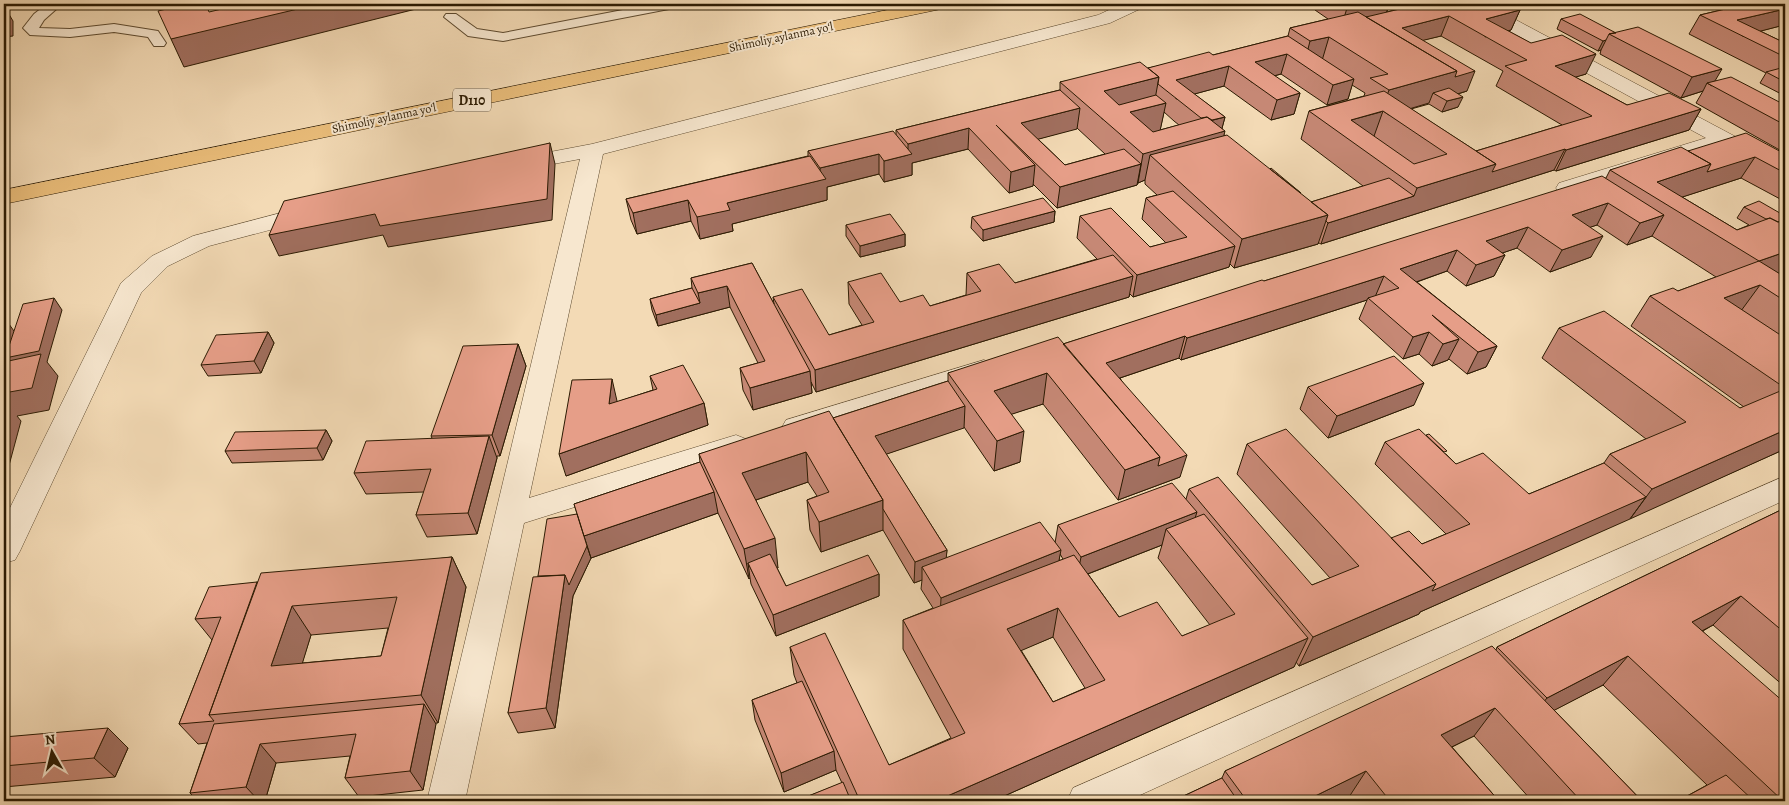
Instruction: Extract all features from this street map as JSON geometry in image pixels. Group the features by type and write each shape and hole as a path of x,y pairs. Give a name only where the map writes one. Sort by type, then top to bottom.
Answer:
{"main road":[{"name":"Shimoliy aylanma yoʻl","path":"4,197 941,4"}],"street":[{"path":"498,169 593,150 1104,19 1136,4"},
{"path":"1473,4 1785,172"},
{"path":"1545,195 1725,139"},
{"path":"446,801 593,150"},
{"path":"4,551 130,289 160,261 200,242 335,206"},
{"path":"510,516 1004,362"},
{"path":"1086,801 1785,487"}],"lane":[{"path":"55,4 39,17 30,28 34,32 70,33 114,28 153,34 158,43"},
{"path":"451,17 473,34 503,37 674,4"}],"building":[{"path":"188,4 206,4 209,12 243,4 319,4 171,39 158,11"},
{"path":"1340,4 1367,4 1347,8"},
{"path":"1421,4 1507,4 1520,10 1486,19 1531,43 1562,35 1596,54 1555,66 1627,105 1669,93 1701,109 1492,172 1496,164 1476,151 1592,116 1505,66 1527,60 1449,16 1402,28 1475,71 1455,77 1457,71 1366,17"},
{"path":"1747,4 1785,4 1785,9 1737,20 1785,43 1785,57 1700,15"},
{"path":"7,11 7,25 4,26 4,12"},
{"path":"1358,12 1457,71 1389,90 1370,78 1388,74 1329,37 1310,41 1290,28"},
{"path":"1580,14 1616,33 1609,34 1606,40 1603,41 1561,19"},
{"path":"1638,27 1722,69 1692,77 1609,34"},
{"path":"1288,36 1354,79 1333,85 1287,54 1255,62 1300,93 1277,100 1229,66 1176,80 1225,117 1212,120 1207,117 1201,118 1158,84 1159,77 1148,68 1209,52 1213,55"},
{"path":"1140,62 1159,77 1104,91 1119,105 1156,95 1166,103 1130,112 1153,132 1207,117 1225,131 1143,154 1060,82"},
{"path":"1781,68 1785,71 1785,82 1766,72"},
{"path":"1731,77 1785,105 1785,125 1707,83"},
{"path":"1449,88 1463,97 1447,101 1433,93"},
{"path":"1060,90 1080,108 1021,123 1065,165 1124,149 1141,164 1060,187 996,125 1035,165 1011,172 969,128 908,144 896,130"},
{"path":"1384,91 1496,164 1417,188 1309,111","holes":["1383,111 1447,154 1414,164 1351,120"]},
{"path":"893,131 912,154 884,161 879,154 820,168 808,151"},
{"path":"1746,133 1785,154 1785,173 1755,157 1707,172 1711,164 1688,151"},
{"path":"1227,135 1328,215 1242,239 1150,155"},
{"path":"550,143 547,199 380,226 375,214 269,235 284,201"},
{"path":"1681,147 1711,164 1657,182 1737,230 1770,218 1778,222 1785,220 1785,252 1759,261 1610,170"},
{"path":"810,156 826,179 727,203 730,210 697,217 688,200 633,213 626,199"},
{"path":"1271,168 1301,193 1270,169"},
{"path":"1602,176 1664,215 1640,223 1608,203 1572,215 1603,236 1562,250 1528,227 1486,241 1505,255 1476,265 1457,250 1400,269 1497,346 1478,352 1432,315 1459,339 1443,344 1429,332 1413,337 1368,298 1399,288 1384,276 1187,338 1185,336 1106,363 1187,455 1158,466 1160,457 1063,344 1262,280 1264,281"},
{"path":"1389,178 1414,196 1328,223 1326,221 1328,215 1311,202"},
{"path":"1173,191 1235,246 1137,275 1080,216 1111,208 1150,247 1187,237 1146,198"},
{"path":"1043,198 1055,211 983,230 972,217"},
{"path":"1759,201 1785,216 1785,220 1778,222 1770,218 1766,219 1744,207"},
{"path":"890,214 905,234 860,246 846,225"},
{"path":"1113,255 1133,276 815,370 773,297 802,289 829,335 874,322 848,282 881,273 900,302 923,295 930,306 981,291 967,273 999,264 1015,283"},
{"path":"1759,261 1785,277 1785,301 1760,285 1724,298 1785,338 1785,388 1650,296 1673,288 1678,291"},
{"path":"752,263 810,371 750,388 740,368 765,361 727,286 698,293 691,278"},
{"path":"692,288 700,303 656,315 650,299"},
{"path":"54,298 39,351 5,358 23,304"},
{"path":"1604,311 1740,408 1785,389 1785,430 1652,489 1610,454 1686,422 1559,328"},
{"path":"268,332 254,361 201,365 216,335"},
{"path":"1058,337 1160,457 1125,470 1047,373 994,391 1024,431 997,441 948,373"},
{"path":"518,344 492,435 431,436 463,346"},
{"path":"41,354 32,388 4,393 4,362"},
{"path":"1394,356 1424,383 1337,416 1308,387"},
{"path":"683,365 704,403 559,454 572,380 612,379 609,404 657,389 650,376"},
{"path":"948,381 965,406 875,436 947,550 915,562 883,509 883,500 833,418"},
{"path":"829,411 883,500 819,522 807,500 829,492 806,452 742,473 775,538 744,549 699,454"},
{"path":"1286,429 1436,584 1313,637 1189,489 1218,477 1312,585 1359,566 1247,444"},
{"path":"1419,429 1456,464 1483,453 1529,494 1604,463 1646,497 1432,591 1436,584 1391,538 1409,531 1422,544 1470,524 1385,442"},
{"path":"326,430 317,448 225,451 235,432"},
{"path":"1429,434 1447,451 1444,452 1426,435"},
{"path":"489,436 468,513 416,515 431,469 354,473 366,441"},
{"path":"700,462 714,492 584,536 574,504"},
{"path":"1172,483 1197,512 1081,557 1058,525"},
{"path":"1785,508 1785,633 1741,596 1692,622 1785,703 1785,801 1628,656 1547,698 1497,647"},
{"path":"577,514 587,546 569,585 565,575 538,576 547,519"},
{"path":"1204,514 1308,638 936,801 860,801 790,647 825,633 889,765 965,733 903,620 1074,555 1119,617 1157,602 1182,636 1235,614 1166,529","holes":["1058,608 1105,680 1053,702 1007,629"]},
{"path":"1040,522 1061,550 941,598 922,567"},
{"path":"770,554 786,586 868,555 879,574 773,615 748,563"},
{"path":"452,557 421,695 209,715 261,573","holes":["397,597 381,656 271,666 292,606"]},
{"path":"565,575 546,708 508,713 533,577"},
{"path":"257,582 209,715 214,721 179,724 221,617 195,619 209,587"},
{"path":"1492,646 1642,801 1581,801 1495,708 1441,735 1499,801 1390,801 1366,771 1305,801 1247,801 1225,771"},
{"path":"802,681 834,751 781,773 752,700"},
{"path":"424,704 410,771 345,778 356,734 260,744 246,787 190,793 214,724"},
{"path":"108,728 94,758 4,766 4,737"},
{"path":"1726,775 1754,801 1678,801"},
{"path":"1222,778 1238,801 1173,801"},
{"path":"843,782 851,801 796,801"}]}
